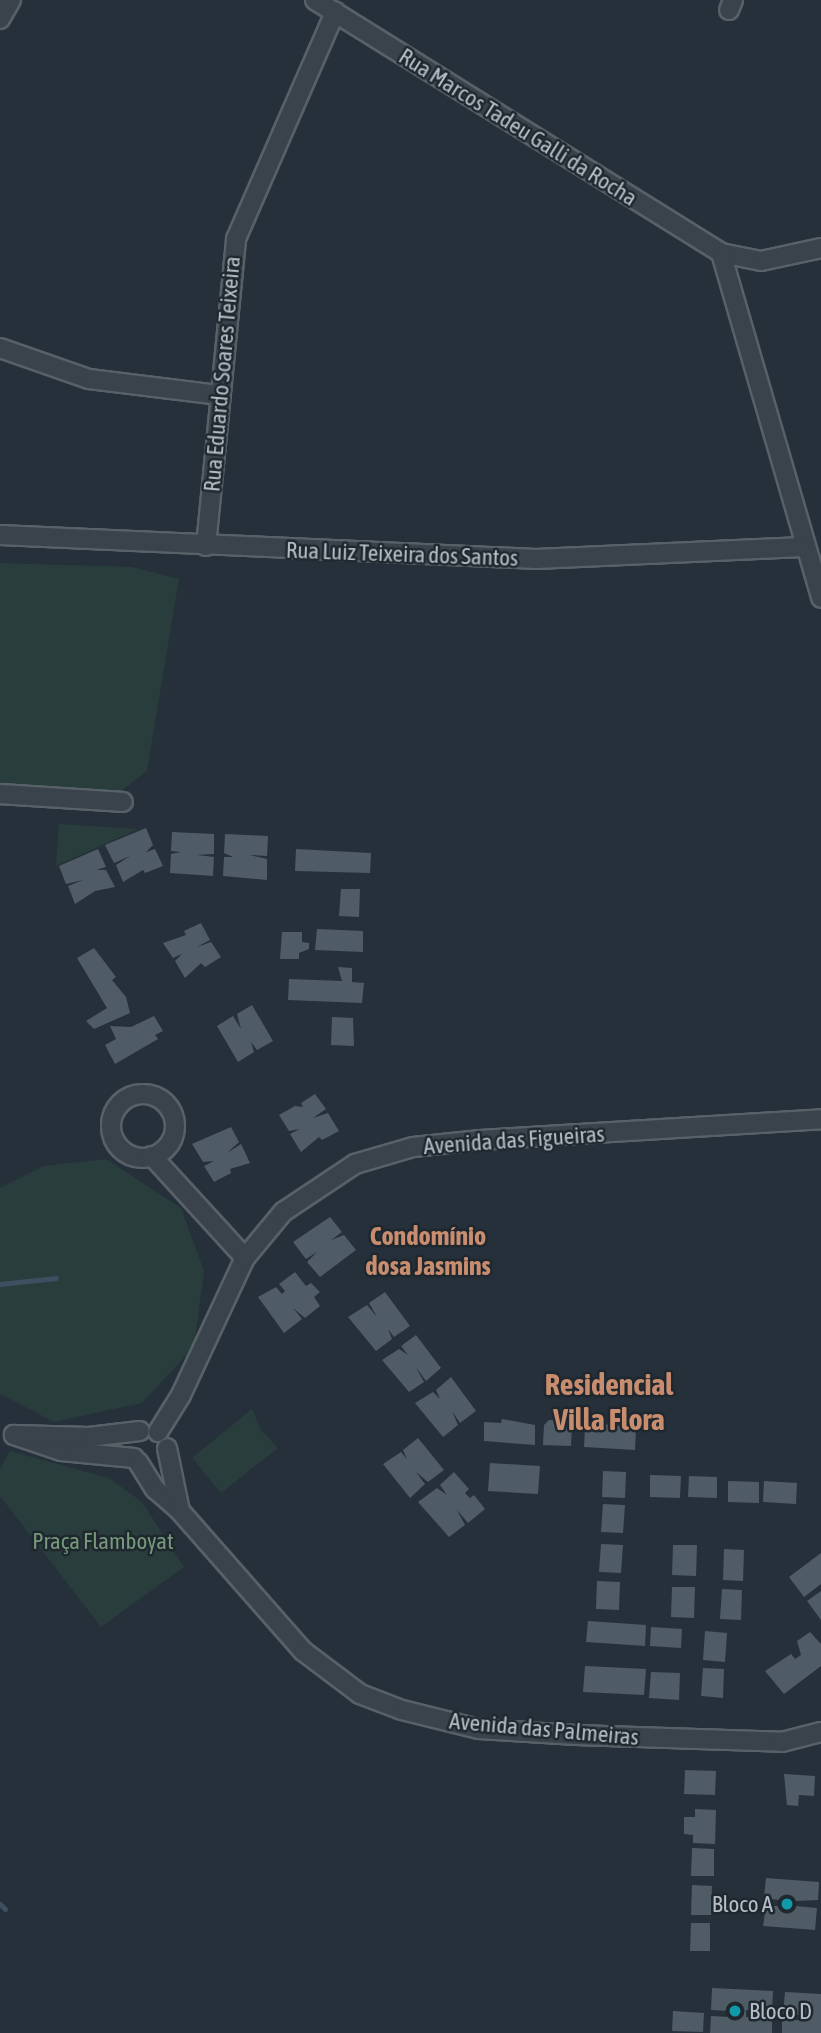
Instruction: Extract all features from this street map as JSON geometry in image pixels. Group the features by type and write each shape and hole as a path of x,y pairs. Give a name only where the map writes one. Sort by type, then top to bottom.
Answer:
{"street":[{"path":"0,19 11,0"},
{"name":"Rua Marcos Tadeu Galli da Rocha","path":"315,0 721,253"},
{"name":"Rua Eduardo Soares Teixeira","path":"206,546 236,239 335,12"},
{"path":"821,248 761,261 721,253 803,547 821,598"},
{"path":"0,348 89,379 220,396"},
{"name":"Rua Luiz Teixeira dos Santos","path":"0,535 536,559 803,547"},
{"path":"0,794 123,802"},
{"name":"Avenida das Figueiras","path":"155,1437 181,1395 245,1258 284,1212 325,1181 380,1155 481,1140 821,1119"},
{"path":"152,1156 245,1258"},
{"path":"14,1435 155,1437 157,1463 61,1451 14,1435"},
{"path":"136,1460 132,1440 155,1437"},
{"name":"Avenida das Palmeiras","path":"155,1437 180,1511"},
{"name":"Avenida das Palmeiras","path":"136,1460 155,1489 180,1511 303,1651 360,1694 402,1710 479,1729 782,1742 821,1732"}],"green space":[{"path":"0,563 132,567 179,579 147,771 120,792 0,789"},
{"path":"59,824 138,829 56,866"},
{"path":"106,1159 181,1208 204,1271 194,1347 142,1403 54,1422 0,1394 0,1188 44,1166"},
{"path":"252,1409 261,1430 278,1448 221,1493 192,1458"},
{"name":"Praça Flamboyat","path":"10,1451 109,1478 142,1502 184,1567 101,1627 0,1496 0,1469"}],"building":[{"path":"146,828 153,845 146,852 155,849 163,866 145,873 143,870 123,882 116,865 130,856 114,863 105,845"},
{"path":"172,832 214,834 214,854 197,855 214,857 213,876 170,873 171,854 181,852 171,851"},
{"path":"225,834 268,836 267,856 250,855 267,859 267,880 223,876 224,857 233,857 224,853"},
{"path":"98,849 106,867 96,870 106,870 115,887 95,891 75,904 68,886 83,880 66,884 59,866"},
{"path":"296,849 371,853 370,873 295,871"},
{"path":"341,889 360,889 359,917 339,916"},
{"path":"201,923 210,940 197,947 211,942 221,957 205,967 201,963 185,978 175,961 182,954 173,958 163,943 186,935 184,931"},
{"path":"317,929 363,931 363,952 315,950"},
{"path":"282,932 302,932 302,942 309,943 309,949 299,953 299,959 280,959"},
{"path":"94,948 116,977 112,980 126,997 130,1013 94,1029 86,1021 107,1008 77,958"},
{"path":"338,967 352,968 352,982 364,983 362,1003 288,1000 289,979 342,981"},
{"path":"252,1005 273,1041 257,1050 251,1042 254,1052 238,1062 217,1026 233,1016 241,1029 237,1014"},
{"path":"154,1016 163,1031 155,1035 158,1039 115,1064 105,1045 116,1039 110,1026 131,1027"},
{"path":"332,1017 353,1018 354,1046 331,1045"},
{"path":"315,1094 326,1109 313,1118 328,1113 339,1131 322,1140 319,1137 301,1152 290,1134 300,1129 289,1131 279,1115 295,1106 303,1107 301,1103"},
{"path":"231,1127 239,1142 227,1153 241,1144 250,1163 230,1169 231,1173 214,1182 204,1166 214,1161 203,1162 192,1144"},
{"path":"330,1217 342,1232 331,1240 344,1235 356,1250 320,1277 307,1262 317,1252 306,1259 293,1242"},
{"path":"295,1272 306,1286 311,1283 320,1292 314,1297 320,1306 305,1318 293,1308 302,1319 284,1333 258,1297 276,1287 282,1294 285,1291 279,1284"},
{"path":"385,1292 410,1326 394,1337 388,1329 392,1339 376,1351 348,1317 367,1305 377,1317 369,1303"},
{"path":"416,1335 441,1368 426,1381 416,1367 424,1382 409,1392 382,1360 399,1349 408,1355 401,1346"},
{"path":"451,1377 476,1411 460,1423 452,1411 458,1425 443,1437 415,1403 433,1392 440,1399 436,1390"},
{"path":"502,1419 535,1425 535,1445 484,1441 484,1422 501,1423"},
{"path":"549,1420 566,1420 566,1426 572,1426 571,1446 543,1445 544,1425"},
{"path":"603,1424 636,1428 635,1450 584,1447 585,1427"},
{"path":"418,1438 444,1470 428,1482 416,1472 425,1484 410,1498 383,1464 401,1452 407,1459 403,1450"},
{"path":"490,1463 540,1466 538,1494 488,1491"},
{"path":"603,1471 626,1472 625,1498 602,1497"},
{"path":"454,1472 469,1489 465,1493 470,1498 474,1495 485,1509 468,1523 457,1510 465,1525 449,1537 418,1502 437,1488 447,1495 440,1485"},
{"path":"650,1475 681,1476 680,1498 650,1497"},
{"path":"689,1476 717,1477 717,1498 688,1497"},
{"path":"728,1481 759,1482 759,1503 728,1502"},
{"path":"764,1481 797,1483 796,1504 763,1502"},
{"path":"603,1504 625,1505 623,1533 601,1532"},
{"path":"601,1544 623,1545 621,1573 599,1572"},
{"path":"673,1545 697,1545 696,1576 672,1575"},
{"path":"724,1549 744,1550 743,1581 723,1580"},
{"path":"821,1553 821,1584 804,1597 789,1577"},
{"path":"597,1581 620,1582 619,1610 596,1609"},
{"path":"672,1587 695,1587 694,1618 671,1617"},
{"path":"722,1589 742,1590 741,1620 720,1619"},
{"path":"821,1591 821,1620 807,1601"},
{"path":"588,1621 646,1625 645,1646 586,1642"},
{"path":"651,1627 682,1629 681,1648 650,1646"},
{"path":"705,1631 727,1633 725,1662 703,1660"},
{"path":"810,1632 821,1644 821,1666 784,1694 765,1671 791,1654 795,1659 801,1655 797,1641"},
{"path":"585,1666 646,1669 644,1695 583,1692"},
{"path":"703,1668 724,1669 723,1698 701,1696"},
{"path":"651,1672 680,1673 679,1700 649,1698"},
{"path":"685,1770 716,1771 715,1795 684,1794"},
{"path":"784,1774 815,1776 814,1796 799,1795 798,1806 787,1805"},
{"path":"695,1809 716,1810 715,1844 693,1843 693,1835 684,1834 684,1817 695,1817"},
{"path":"692,1848 714,1849 714,1876 691,1876"},
{"name":"Bloco A","path":"766,1878 819,1882 818,1900 796,1901 795,1906 817,1908 815,1930 763,1926 766,1906 779,1906 779,1900 764,1898"},
{"path":"692,1885 712,1886 711,1915 691,1915"},
{"path":"691,1923 710,1923 710,1951 690,1951"},
{"name":"Bloco D","path":"712,1988 773,1991 772,2011 746,2010 746,2017 772,2019 772,2033 710,2033 711,2016 730,2017 730,2011 711,2010"},
{"path":"785,1992 821,1994 821,2033 782,2033 782,2020 801,2020 802,2015 783,2014"},
{"path":"673,2011 704,2013 703,2032 672,2031"}],"waterway":[{"path":"0,1284 56,1278"},
{"path":"0,1904 5,1909"}],"place":[{"name":"Bloco A","path":"787,1904"},
{"name":"Bloco D","path":"735,2011"}],"district":[{"name":"Condomínio dosa Jasmins","path":"428,1252"},
{"name":"Residencial Villa Flora","path":"609,1401"}]}
